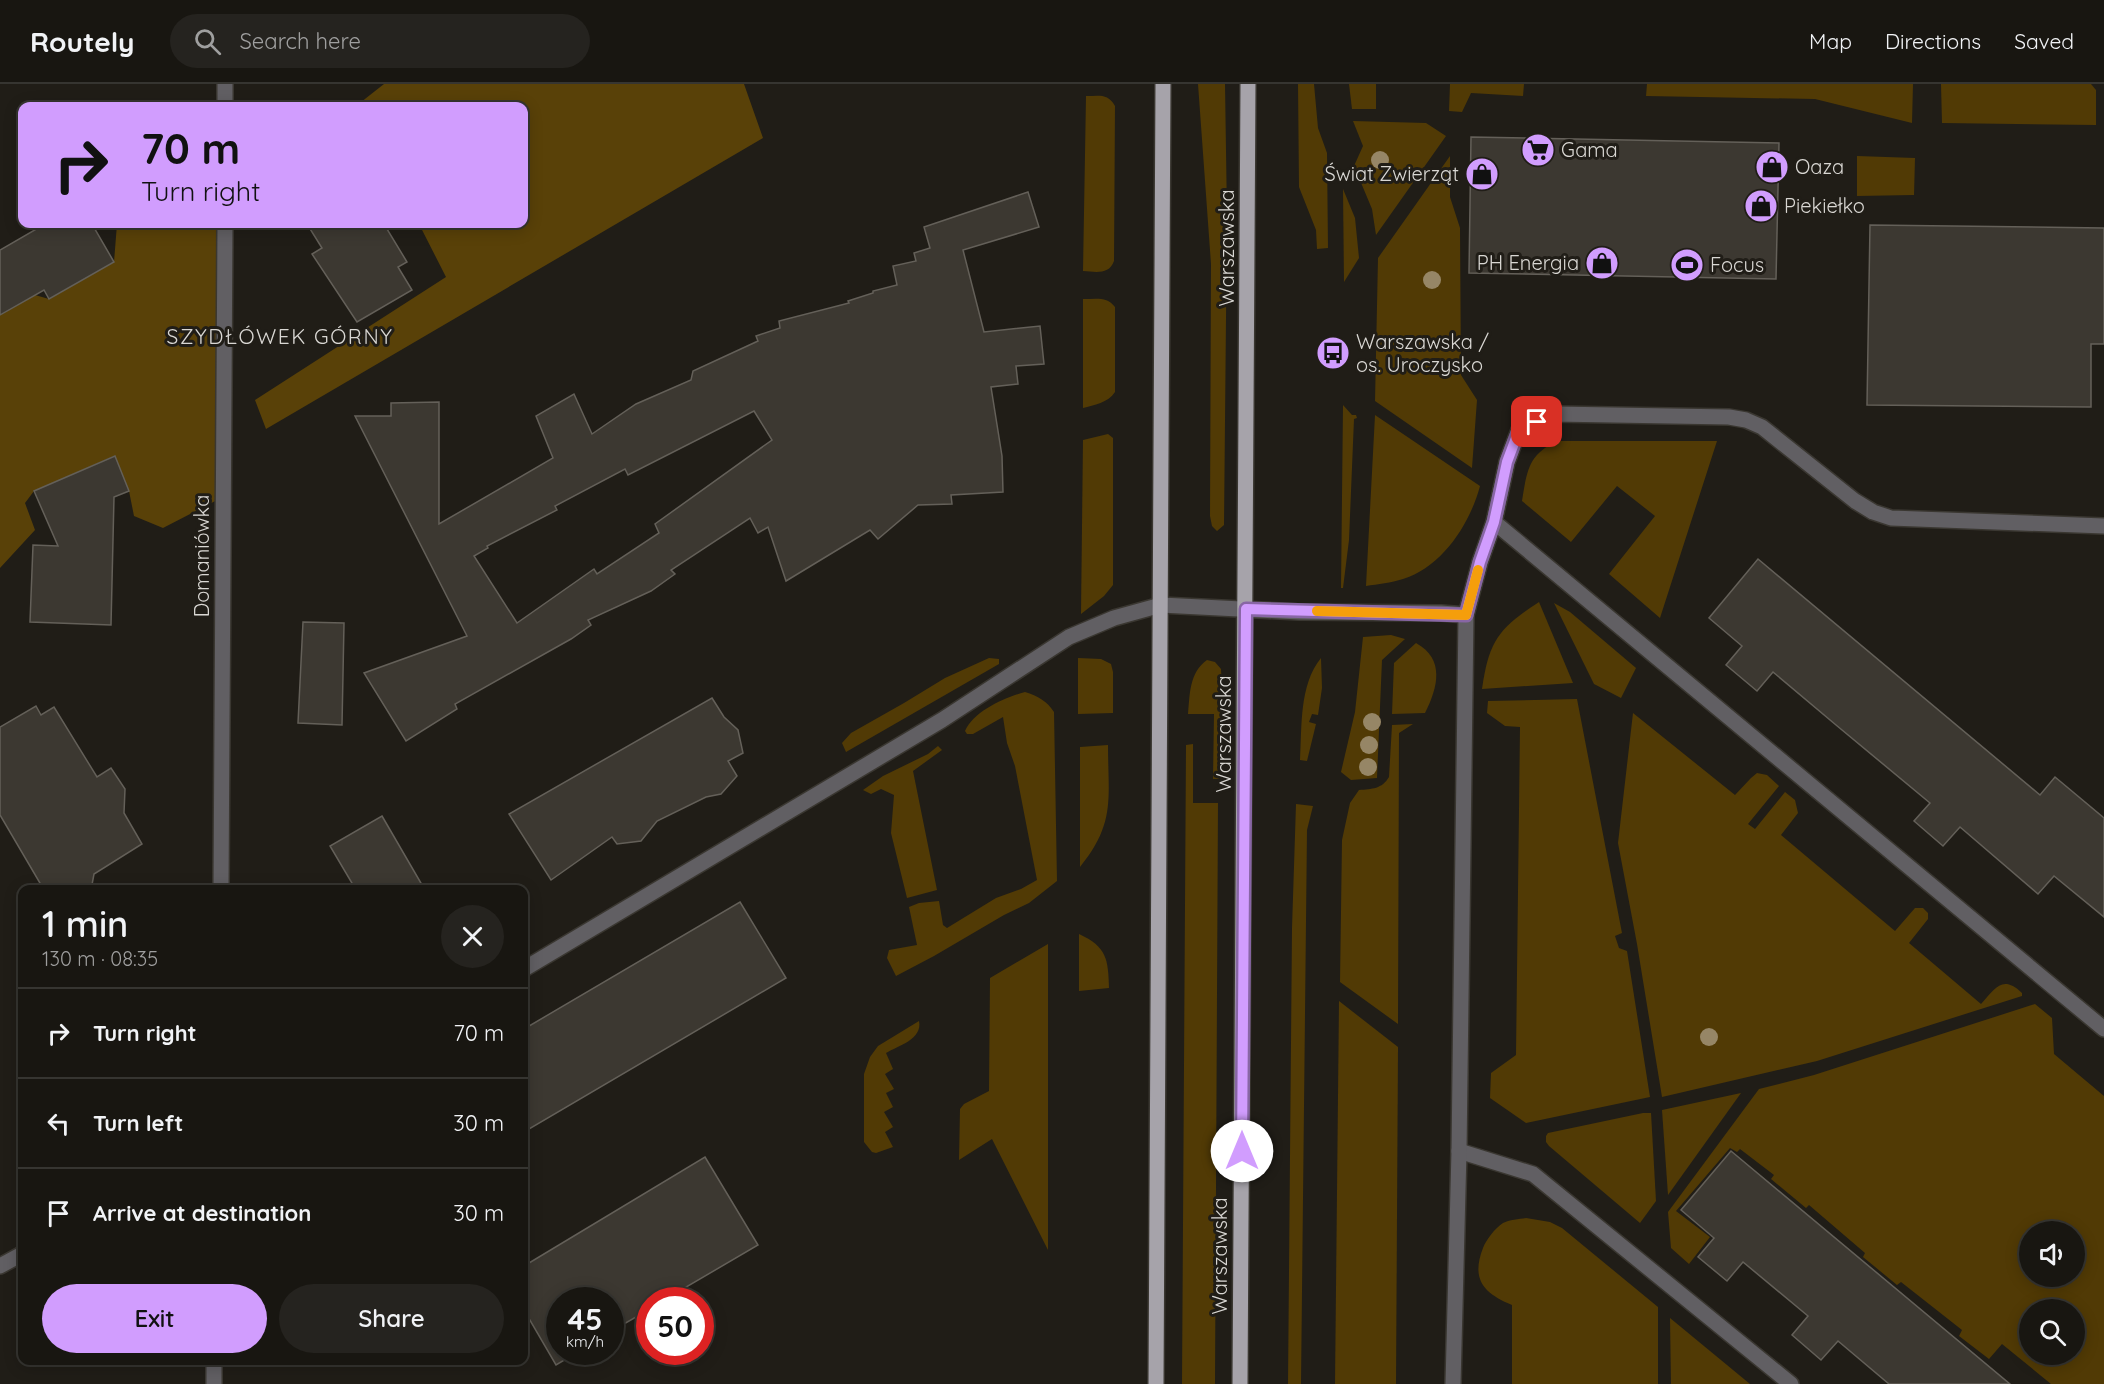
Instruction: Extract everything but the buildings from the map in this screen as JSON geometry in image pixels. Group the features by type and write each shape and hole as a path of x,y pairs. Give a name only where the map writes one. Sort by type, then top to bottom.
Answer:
{"main road":[{"path":"1156,1384 1163,84"},
{"name":"Warszawska","path":"1240,1384 1248,84"}],"street":[{"path":"225,84 225,102"},
{"name":"Domaniówka","path":"220,885 225,228"},
{"path":"1453,1384 1459,1151 1466,615 1480,562 1494,522 1507,462 1519,430 1555,414 1729,417 1746,420 1761,427 1855,501 1873,512 1891,518 2104,526"},
{"path":"1494,522 2104,1029"},
{"path":"528,967 942,720 1070,637 1114,618 1161,604 1246,609 1466,615"},
{"path":"1459,1151 1533,1174 1791,1384"},
{"path":"0,1266 18,1256"},
{"path":"214,1365 214,1384"}],"shaded area":[{"path":"384,84 744,84 763,138 266,429 255,400 446,277 421,228 528,228 528,102 361,102"},
{"path":"1198,84 1225,84 1227,216 1224,525 1217,531 1212,526 1210,516 1211,264"},
{"path":"1298,84 1314,84 1318,128 1327,153 1328,248 1317,249 1316,230 1299,187"},
{"path":"1349,84 1376,84 1376,109 1352,109"},
{"path":"1450,84 1524,84 1523,96 1471,93 1462,112 1449,111"},
{"path":"1647,84 1913,84 1912,123 1815,99 1646,96"},
{"path":"1941,84 2091,84 2096,90 2096,125 1942,123"},
{"path":"1086,96 1106,97 1115,106 1114,261 1109,269 1097,272 1083,271"},
{"path":"1353,121 1426,123 1446,136 1376,235 1372,209 1354,166 1363,146"},
{"path":"1450,156 1450,197 1460,228 1461,375 1477,400 1472,468 1375,401 1378,258"},
{"path":"1857,156 1915,158 1914,195 1857,196"},
{"path":"1343,189 1355,218 1359,258 1344,282"},
{"path":"117,228 225,228 223,497 163,528 134,516 129,491 114,456 34,491 25,503 35,530 0,568 0,315 35,295 49,299 114,262"},
{"path":"1083,299 1105,300 1115,307 1115,392 1105,401 1083,408"},
{"path":"1343,405 1357,418 1354,419 1349,540 1343,588 1341,588"},
{"path":"1375,415 1480,486 1462,529 1430,565 1403,579 1366,586"},
{"path":"1108,434 1113,438 1113,585 1104,596 1081,614 1083,440"},
{"path":"1558,441 1717,441 1660,618 1609,574 1655,516 1617,486 1571,542 1522,501 1528,472 1535,458 1548,446"},
{"path":"1539,602 1573,683 1482,689 1492,647 1514,620"},
{"path":"1554,603 1570,612 1636,668 1621,698 1594,684"},
{"path":"1391,635 1405,639 1382,660 1377,778 1351,780 1341,772 1355,712 1363,637"},
{"path":"1416,643 1425,650 1435,665 1436,684 1433,693 1425,713 1392,714 1394,663"},
{"path":"989,658 999,659 999,664 846,752 842,743 851,733 945,678"},
{"path":"1078,658 1101,659 1111,664 1113,713 1078,714"},
{"path":"1321,658 1322,688 1318,715 1312,714 1309,722 1316,724 1307,761 1300,760 1305,693"},
{"path":"1207,660 1215,662 1221,669 1220,779 1213,779 1214,714 1188,714 1194,678 1201,665"},
{"path":"1025,692 1042,699 1054,712 1057,881 1029,903 896,976 887,958 889,950 917,945 909,907 919,903 939,901 943,925 947,928 996,898 1021,889 1037,880 1003,717 973,734 967,734 965,731 975,717 983,711 1008,697"},
{"path":"1577,699 1622,933 1615,936 1619,948 1627,951 1650,1097 1526,1123 1490,1098 1491,1073 1516,1055 1520,727 1505,726 1487,713 1488,701"},
{"path":"1633,713 1735,795 1757,773 1767,775 1779,786 1748,824 1755,829 1785,792 1795,800 1798,813 1781,835 1895,931 1915,908 1923,908 1928,913 1928,919 1909,943 1981,1004 1995,989 2004,984 2015,987 2022,993 2022,996 1817,1061 1662,1097 1618,843"},
{"path":"1413,724 1399,733 1398,1024 1340,982 1342,840 1350,803 1359,790 1380,786 1389,777 1392,725"},
{"path":"1193,744 1193,803 1218,803 1215,1384 1182,1384 1186,745"},
{"path":"1108,745 1109,795 1105,823 1100,837 1080,867 1080,747"},
{"path":"938,746 942,750 913,771 937,890 907,898 891,833 894,795 881,789 871,794 863,790 883,776 928,754"},
{"path":"1296,804 1313,806 1307,830 1301,1384 1288,1384 1292,928"},
{"path":"1079,934 1101,949 1108,969 1109,988 1079,991"},
{"path":"1048,944 1048,1250 992,1139 959,1160 960,1109 964,1104 989,1091 990,978"},
{"path":"1339,1001 1398,1047 1396,1384 1335,1384"},
{"path":"2035,1004 2052,1018 2054,1054 2104,1096 2104,1384 2051,1384 2028,1365 2085,1365 2085,1299 2019,1299 2019,1358 2002,1344 1989,1359 1959,1336 1962,1330 1901,1282 1897,1285 1863,1257 1865,1253 1809,1205 1806,1208 1771,1179 1774,1175 1740,1149 1737,1152 1730,1148 1676,1211 1710,1237 1689,1264 1671,1248 1668,1212 1759,1089 1814,1075"},
{"path":"919,1021 917,1033 913,1037 886,1053 893,1069 885,1074 894,1089 886,1093 893,1107 884,1112 893,1127 885,1132 893,1147 876,1153 872,1152 864,1142 864,1074 870,1057 878,1046"},
{"path":"1741,1093 1668,1195 1662,1110"},
{"path":"1651,1113 1656,1201 1640,1223 1549,1146 1546,1136 1548,1133"},
{"path":"1526,1218 1550,1222 1562,1228 1658,1307 1658,1384 1512,1384 1512,1305 1487,1290 1482,1284 1478,1268 1483,1248 1494,1231 1505,1222"},
{"path":"1670,1318 1750,1384 1671,1384"}],"slow traffic":[{"path":"1317,611 1466,615 1478,570"}],"place":[{"name":"Gama","path":"1538,150"},
{"name":"Oaza","path":"1772,167"},
{"name":"Świat Zwierząt","path":"1482,174"},
{"name":"Piekiełko","path":"1761,206"},
{"name":"PH Energia","path":"1602,263"},
{"name":"Focus","path":"1687,265"},
{"name":"Warszawska / os. Uroczysko","path":"1333,353"}],"district":[{"name":"SZYDŁÓWEK GÓRNY","path":"280,337"}],"route":[{"path":"1242,1151 1246,609 1466,615 1480,562 1494,522 1507,462 1519,430 1537,422"}]}
